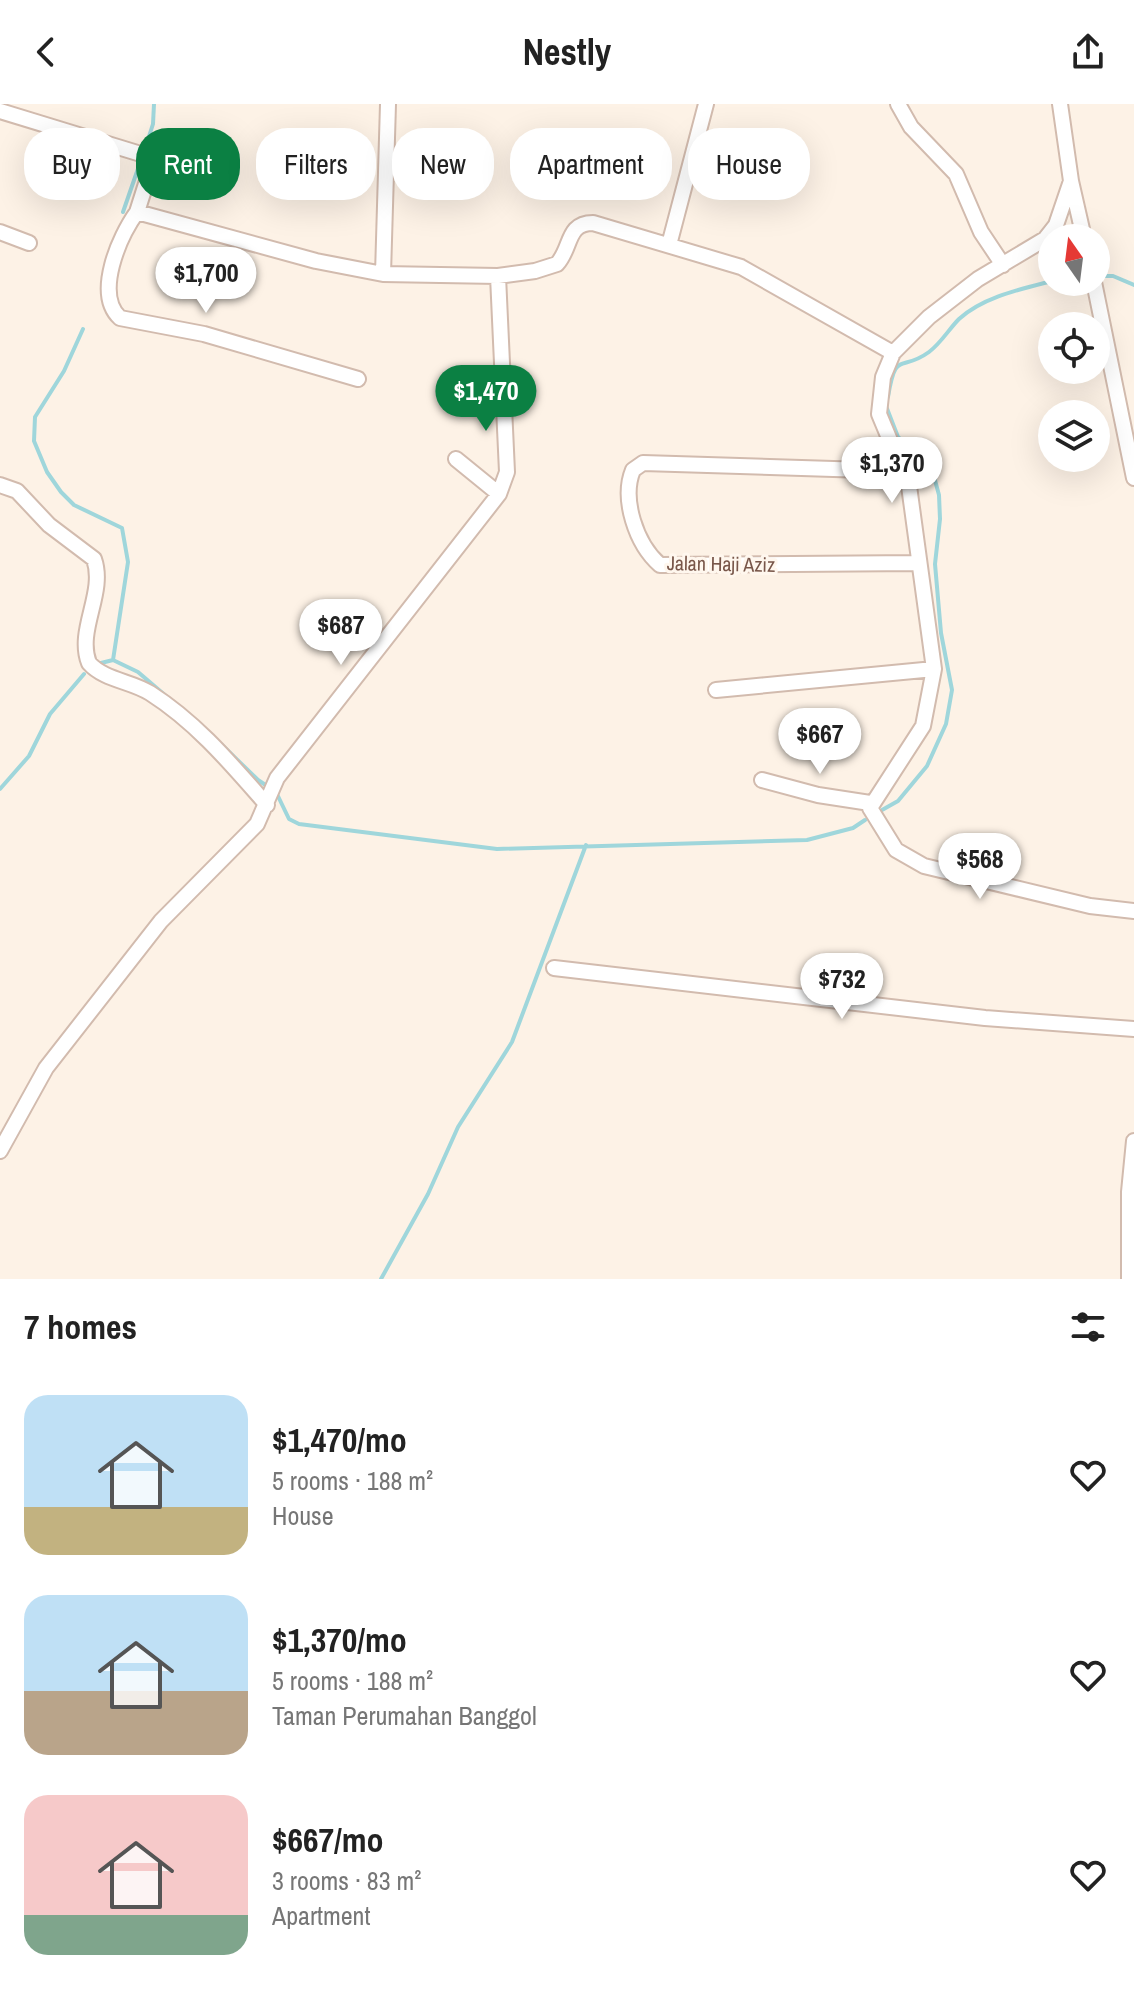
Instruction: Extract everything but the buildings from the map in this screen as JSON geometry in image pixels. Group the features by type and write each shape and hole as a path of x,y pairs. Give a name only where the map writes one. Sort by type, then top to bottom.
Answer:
{"street":[{"path":"383,274 388,104"},
{"path":"669,245 706,104"},
{"path":"898,104 911,127 956,174 981,232 1003,265"},
{"path":"1060,104 1081,224"},
{"path":"0,111 143,156 151,168 137,212 106,287 110,305 120,318 204,334 358,379"},
{"path":"870,803 896,770 923,726 934,669 932,640 917,563 909,486 879,414 883,377 893,353 962,290 1051,233 1071,181"},
{"path":"137,212 316,261 383,274 498,276 535,271 557,264 573,230 584,223 748,270 893,353"},
{"path":"0,232 29,243"},
{"path":"0,1151 46,1068 161,921 257,824 277,778 499,494 507,472 498,276"},
{"path":"1097,296 1134,478"},
{"path":"456,459 499,494"},
{"name":"Jalan Haji Aziz","path":"902,468 865,470 643,463 633,470 628,499 651,556 667,567 917,563"},
{"path":"0,485 17,491 49,525 94,559 98,581 86,647 89,663 103,674 148,692 169,707 213,743 268,800"},
{"path":"716,690 934,669"},
{"path":"762,780 818,795 870,803"},
{"path":"870,803 872,812 896,850 924,866 1090,906 1134,911"},
{"path":"554,968 985,1018 1134,1029"},
{"path":"1129,1279 1129,1192 1134,1141"}],"waterway":[{"path":"152,128 154,104"},
{"path":"123,212 136,174"},
{"path":"1110,276 1134,285"},
{"path":"888,397 897,367 929,352 969,311 1003,295 1038,285"},
{"path":"83,329 64,371 35,417 34,441 47,472 74,505 122,528 128,562 113,660"},
{"path":"882,810 898,801 927,766 946,724 952,690 941,633 935,564 939,495 930,462 898,437 886,406"},
{"path":"97,664 113,660 138,672 166,696"},
{"path":"0,789 29,756 50,714 84,674"},
{"path":"221,744 258,780 276,792 289,819 299,824 497,849 807,840 853,828 865,820"},
{"path":"381,1279 428,1194 458,1127 512,1042 586,845"}]}
